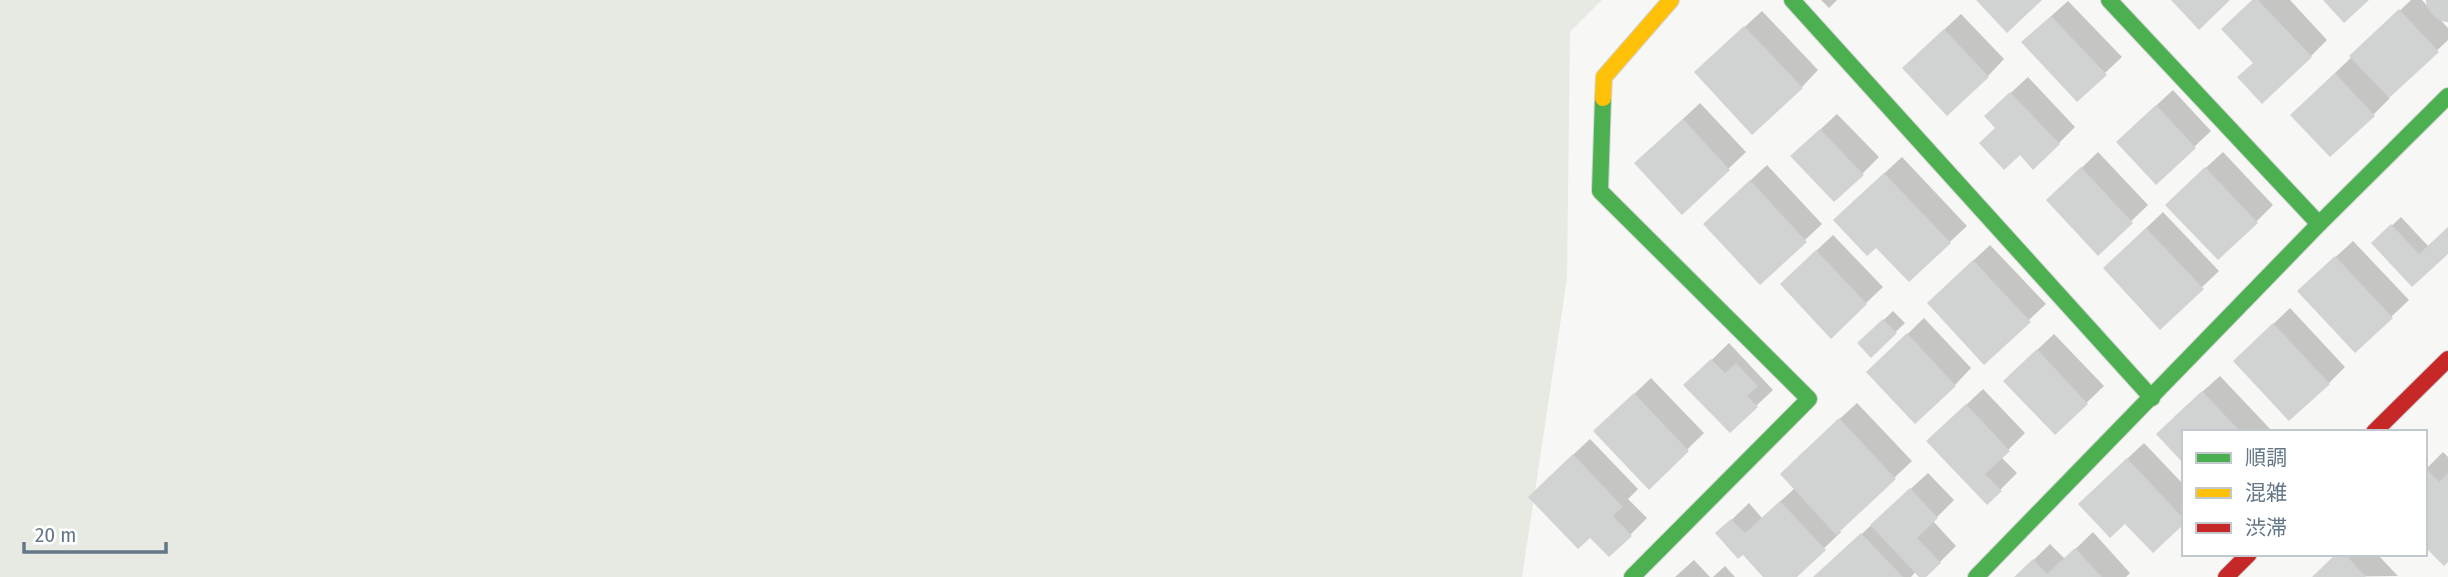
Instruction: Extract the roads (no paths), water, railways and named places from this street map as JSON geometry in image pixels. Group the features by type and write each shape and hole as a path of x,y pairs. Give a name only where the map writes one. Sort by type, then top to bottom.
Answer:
{"street":[{"path":"1632,577 1809,398 1600,191 1604,77 1671,0"},
{"path":"1791,0 2152,398"},
{"path":"2109,0 2319,224"},
{"path":"1976,577 2319,224 2448,96"},
{"path":"2376,430 2448,359"},
{"path":"2226,577 2247,556"}]}
